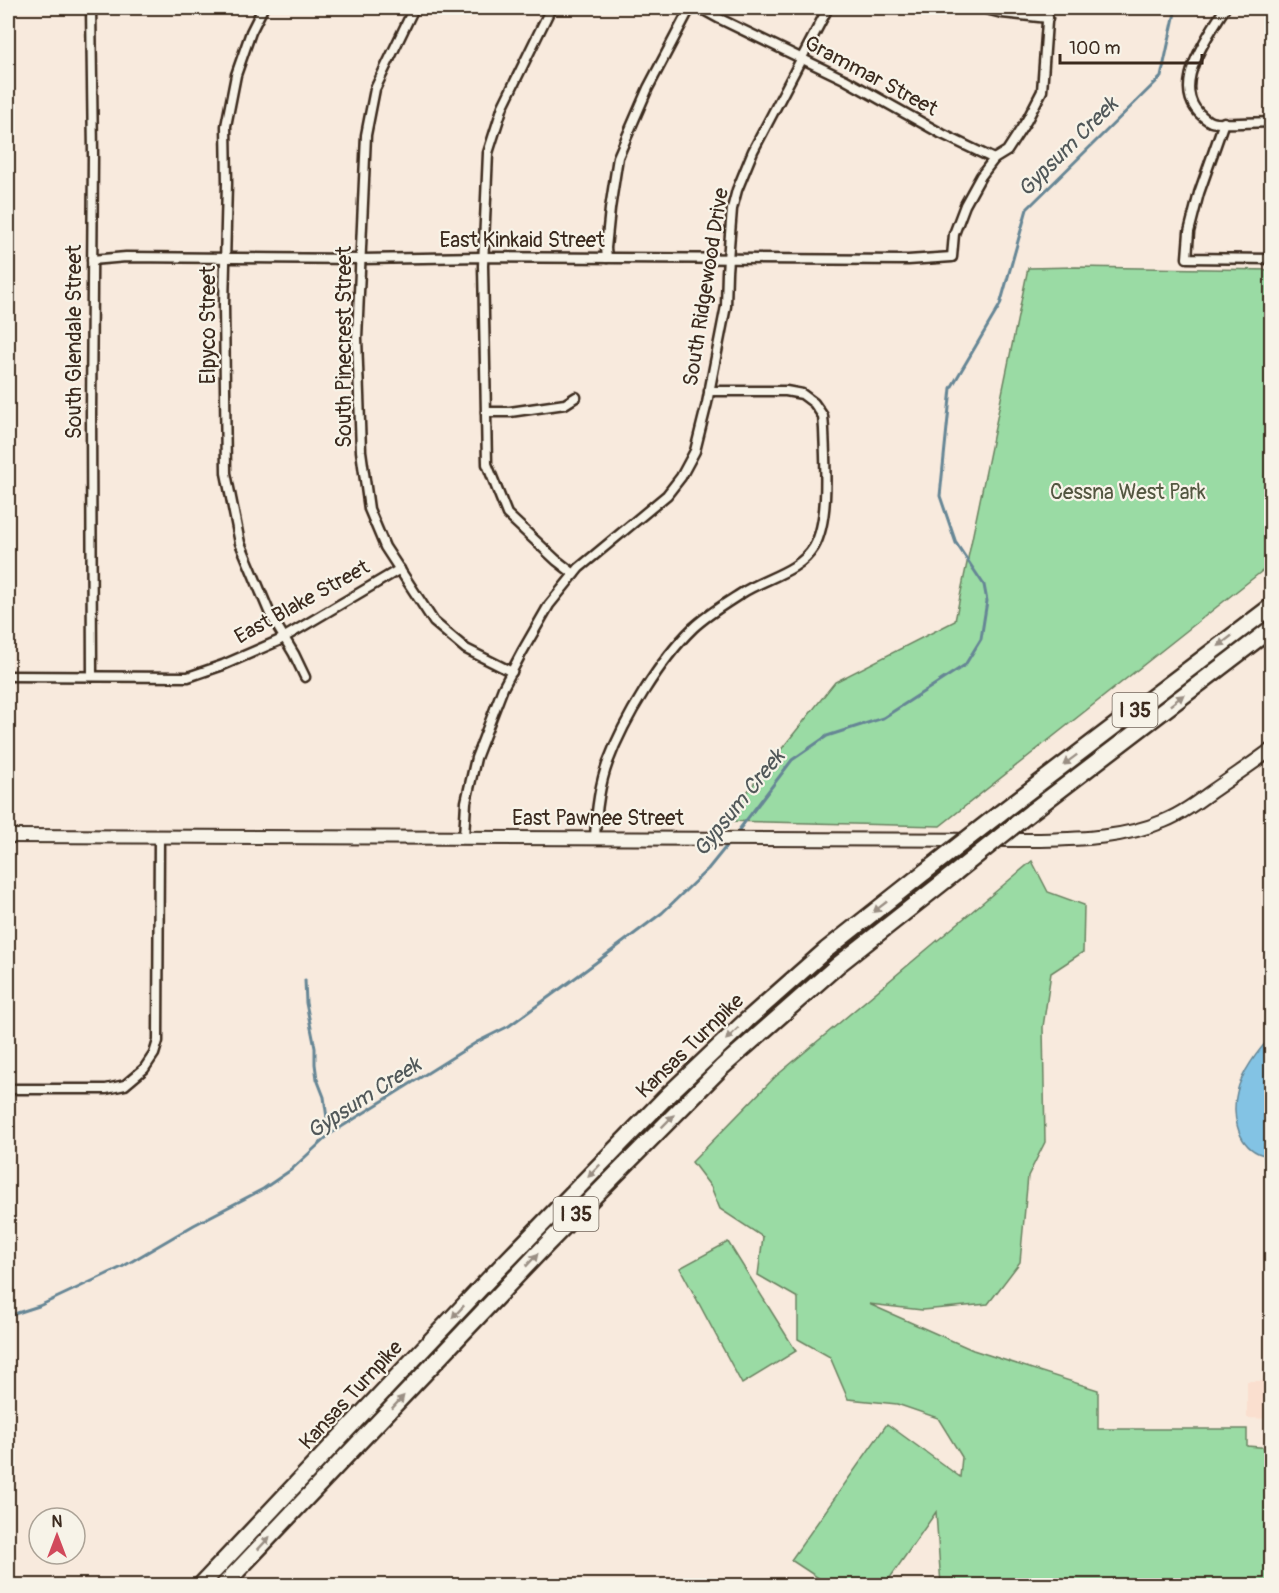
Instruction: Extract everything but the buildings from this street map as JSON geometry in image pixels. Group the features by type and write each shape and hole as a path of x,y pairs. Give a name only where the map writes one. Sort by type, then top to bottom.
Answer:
{"highway":[{"name":"Kansas Turnpike","path":"200,1586 488,1280 669,1094 747,1020 817,958 926,871 1272,606"},
{"name":"Kansas Turnpike","path":"223,1586 547,1244 721,1068 838,964 1031,812 1272,628"}],"main road":[{"name":"East Pawnee Street","path":"8,836 1080,839 1130,832 1165,821 1183,812 1272,749"}],"street":[{"name":"South Glendale Street","path":"91,8 92,676"},
{"name":"Elpyco Street","path":"263,8 251,32 236,75 226,126 224,305 226,473 240,543 270,614 305,677"},
{"name":"South Pinecrest Street","path":"414,8 375,89 366,135 357,338 361,451 369,509 386,547 434,622 466,649 512,672"},
{"path":"551,8 503,106 488,153 483,257 487,464 507,514 574,574"},
{"path":"607,258 610,209 618,157 648,88 690,8"},
{"name":"Grammar Street","path":"700,8 994,159"},
{"name":"South Ridgewood Drive","path":"464,837 466,802 476,758 503,688 549,604 579,568 667,495 681,477 695,451 726,306 732,209 737,190 753,151 828,8"},
{"path":"982,8 1002,13 1047,18"},
{"path":"994,159 1007,151 1042,91 1048,8"},
{"path":"1225,8 1193,64 1189,81 1190,99 1203,117 1212,123 1272,122"},
{"path":"1224,123 1199,193 1189,232 1187,258 1272,259"},
{"name":"East Kinkaid Street","path":"92,260 126,257 908,260 952,257 954,234 965,205 994,159"},
{"path":"595,838 597,808 608,763 626,724 675,648 695,626 717,609 749,588 800,562 813,548 820,533 824,515 824,429 823,416 814,403 802,394 786,391 709,391"},
{"path":"486,412 510,412 565,405 576,397"},
{"name":"East Blake Street","path":"8,676 188,677 223,665 284,637 400,569"},
{"path":"8,1089 106,1089 125,1085 144,1069 154,1054 158,1041 159,836"}],"shaded area":[{"path":"1247,1381 1271,1381 1271,1419 1247,1418"}],"green space":[{"name":"Cessna West Park","path":"1028,268 1271,270 1271,564 940,826 724,821 835,682 955,621"},
{"path":"1032,861 1048,892 1084,905 1083,952 1051,973 1043,1027 1045,1142 1028,1176 1020,1262 988,1304 922,1310 869,1304 973,1350 1098,1390 1098,1429 1247,1429 1247,1446 1271,1448 1271,1585 941,1585 936,1512 885,1585 829,1585 791,1560 887,1424 960,1477 962,1457 938,1418 897,1404 848,1399 830,1357 798,1339 798,1298 758,1275 763,1237 720,1209 711,1187 692,1162 775,1077"},
{"path":"728,1242 796,1351 742,1384 680,1268"}],"water":[{"path":"1271,1037 1271,1156 1258,1153 1245,1142 1237,1126 1235,1109 1237,1092 1246,1070"}],"waterway":[{"name":"Gypsum Creek","path":"735,835 792,760 827,736 883,718 965,665 981,639 987,601 984,585 956,543 940,496 951,388 1000,305 1027,209 1161,77 1176,8"},
{"name":"Gypsum Creek","path":"8,1316 39,1306 122,1267 194,1225 263,1189 291,1170 330,1134 477,1042 509,1026 586,970 662,913 708,869 729,843"},
{"path":"305,980 317,1079 324,1097 330,1134"}]}
